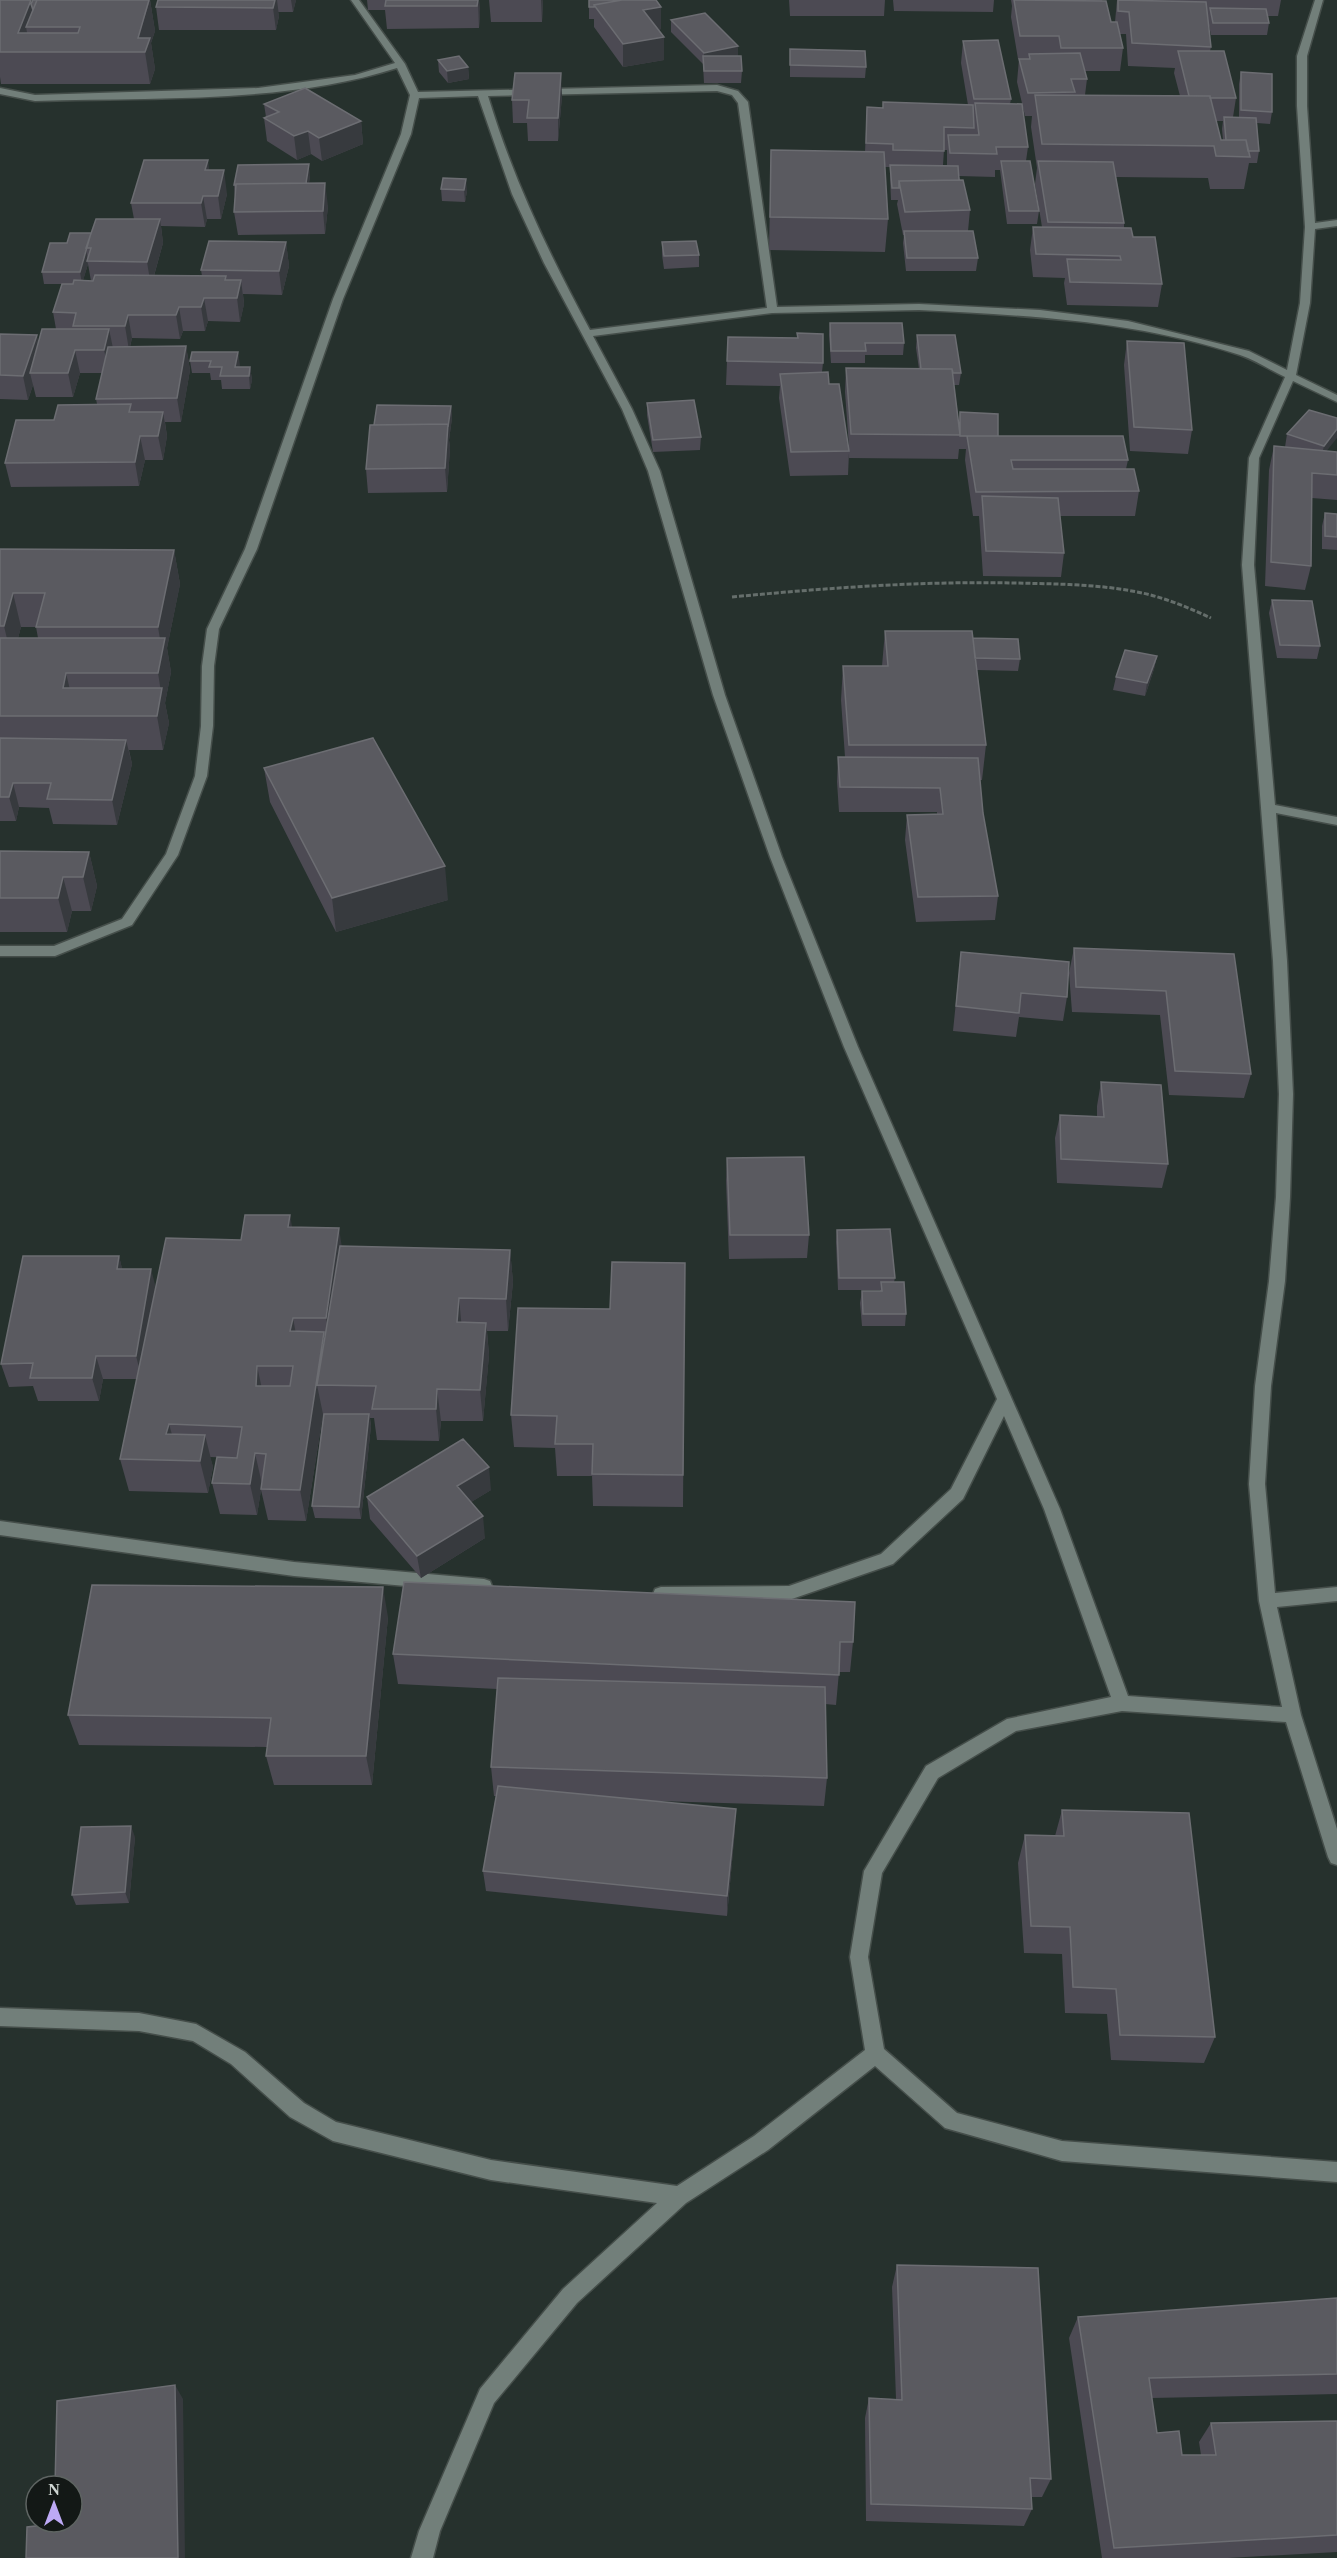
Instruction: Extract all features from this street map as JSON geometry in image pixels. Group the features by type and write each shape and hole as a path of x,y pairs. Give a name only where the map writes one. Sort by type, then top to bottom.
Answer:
{"street":[{"path":"0,951 55,951 127,922 172,855 201,776 207,726 208,666 213,629 251,549 338,299 406,134 415,95 400,64 355,0"},
{"path":"1319,0 1302,56 1302,106 1310,227 1305,303 1291,375 1254,458 1248,565 1280,961 1286,1094 1284,1197 1277,1281 1263,1386 1257,1484 1267,1601 1292,1714 1337,1857"},
{"path":"0,92 35,98 258,91 356,78 400,64"},
{"path":"415,95 717,88 735,93 743,102 772,310"},
{"path":"482,93 517,194 549,263 627,409 654,471 719,695 793,899 851,1047 1052,1509 1122,1703"},
{"path":"1310,227 1337,223"},
{"path":"587,334 772,310 919,307 1041,313 1128,324 1245,353 1337,399"},
{"path":"1269,808 1337,821"},
{"path":"648,1594 789,1593 887,1559 957,1494 1005,1398"},
{"path":"0,1528 294,1569 506,1588"},
{"path":"1267,1601 1337,1594"},
{"path":"1292,1714 1122,1703 1013,1724 932,1772 873,1871 859,1957 875,2054 952,2121 1062,2151 1337,2172"},
{"path":"0,2017 139,2022 196,2033 238,2058 297,2110 333,2131 491,2170 679,2196"},
{"path":"422,2558 430,2531 487,2396 570,2296 679,2196 761,2143 875,2054"}],"path":[{"path":"692,601 828,587 927,583 1103,588 1143,593 1186,607 1253,636"}],"building":[{"path":"0,0 31,0 18,33 78,33 80,27 26,27 37,0 149,0 138,38 150,38 145,52 0,52"},
{"path":"33,0 37,0 33,10 31,4"},
{"path":"158,0 275,0 273,8 156,7"},
{"path":"386,0 478,0 477,6 385,6"},
{"path":"589,0 622,0 589,7"},
{"path":"622,0 656,0 661,7 643,10 664,37 623,44 594,5"},
{"path":"1014,0 1106,1 1111,22 1117,22 1123,48 1061,48 1059,36 1020,36"},
{"path":"1118,0 1206,2 1211,47 1132,43 1129,12 1118,11"},
{"path":"1210,8 1266,9 1269,23 1213,23"},
{"path":"705,13 738,46 704,53 671,20"},
{"path":"998,40 1011,99 974,99 963,41"},
{"path":"790,49 865,51 866,67 790,65"},
{"path":"1178,51 1224,51 1236,98 1189,96"},
{"path":"1080,53 1087,79 1071,79 1075,92 1028,93 1019,59 1030,59 1029,54"},
{"path":"459,56 468,67 447,71 438,60"},
{"path":"703,56 741,56 742,71 704,71"},
{"path":"1241,72 1272,74 1272,112 1241,110"},
{"path":"515,73 561,73 558,118 527,118 529,100 512,100"},
{"path":"305,88 361,121 319,138 308,131 294,136 264,118 279,112 264,104"},
{"path":"1035,95 1210,96 1221,140 1246,140 1250,157 1216,156 1214,146 1042,144"},
{"path":"883,102 973,105 974,128 944,127 944,151 893,150 893,144 866,143 867,107 883,108"},
{"path":"975,103 1022,104 1028,147 996,147 997,154 950,153 948,135 979,135"},
{"path":"1224,117 1256,118 1259,151 1248,151 1246,140 1226,140"},
{"path":"771,150 884,152 888,219 770,217"},
{"path":"144,160 208,160 205,170 224,170 218,196 203,196 201,203 131,203"},
{"path":"1001,161 1030,161 1039,211 1009,211"},
{"path":"1038,161 1113,162 1124,223 1048,222"},
{"path":"309,164 306,183 234,185 238,165"},
{"path":"890,165 958,166 959,180 899,181 899,188 892,188"},
{"path":"443,178 466,179 464,190 441,189"},
{"path":"963,180 970,210 905,212 899,181"},
{"path":"325,183 323,211 234,212 236,184"},
{"path":"96,219 160,219 147,262 87,261 91,248 86,248"},
{"path":"1033,227 1131,228 1133,237 1155,237 1162,284 1070,282 1067,259 1121,260 1120,256 1036,254"},
{"path":"904,231 973,231 978,258 907,258"},
{"path":"70,233 91,233 80,272 42,272 50,243 67,243"},
{"path":"209,241 286,242 279,271 201,270"},
{"path":"696,241 699,255 664,256 662,242"},
{"path":"95,275 226,276 225,280 241,280 237,298 204,298 201,307 179,307 176,315 128,315 125,326 73,326 76,313 53,312 62,284 73,284 74,280 93,281"},
{"path":"830,323 902,323 904,343 865,343 866,351 831,351"},
{"path":"42,329 109,329 104,350 75,350 68,373 30,373"},
{"path":"797,333 823,334 823,363 727,361 728,337 798,338"},
{"path":"0,334 37,335 23,376 0,375"},
{"path":"917,335 955,335 961,373 953,373 952,369 921,369"},
{"path":"1127,341 1184,343 1192,430 1134,427"},
{"path":"186,346 177,398 96,399 108,347"},
{"path":"192,352 238,352 235,367 250,367 249,376 220,376 222,367 209,367 211,361 190,361"},
{"path":"846,368 952,369 960,435 851,434"},
{"path":"828,372 829,384 839,384 849,451 791,452 780,374"},
{"path":"694,400 701,437 653,440 647,403"},
{"path":"131,404 129,412 163,412 158,436 140,436 135,462 5,463 16,420 54,420 58,405"},
{"path":"377,405 451,406 448,427 448,424 374,425"},
{"path":"1309,410 1337,418 1337,429 1324,446 1287,434"},
{"path":"960,412 998,414 998,436 960,436"},
{"path":"448,424 445,468 366,469 370,425"},
{"path":"967,436 1123,436 1128,460 1011,460 1013,469 1134,469 1139,491 976,492"},
{"path":"1274,446 1337,452 1337,475 1312,473 1311,566 1271,562"},
{"path":"982,496 1058,498 1064,553 986,551"},
{"path":"1325,513 1337,514 1337,537 1325,536"},
{"path":"0,549 174,550 158,627 36,627 45,593 13,593 4,626 0,626"},
{"path":"1272,600 1312,601 1320,646 1280,645"},
{"path":"885,631 972,631 986,745 849,745 843,666 888,666"},
{"path":"0,638 165,638 158,673 66,673 63,688 162,688 157,716 0,716"},
{"path":"973,638 1018,639 1020,659 975,658"},
{"path":"1125,650 1157,656 1147,683 1116,677"},
{"path":"0,738 126,740 112,800 47,799 51,783 13,783 9,797 0,797"},
{"path":"373,738 445,866 332,898 264,768"},
{"path":"838,757 978,758 983,813 998,896 918,897 907,815 943,814 940,788 840,787"},
{"path":"0,851 89,852 83,877 63,877 58,898 0,898"},
{"path":"1074,948 1234,954 1251,1074 1175,1071 1166,991 1076,987"},
{"path":"961,952 1069,962 1067,997 1021,993 1019,1013 956,1006"},
{"path":"1101,1082 1161,1085 1168,1164 1061,1159 1060,1115 1104,1117"},
{"path":"804,1157 809,1235 730,1235 727,1158"},
{"path":"245,1215 290,1215 288,1227 339,1228 326,1318 293,1318 290,1331 324,1332 300,1490 261,1489 266,1454 255,1453 250,1484 212,1483 217,1457 237,1458 242,1427 169,1424 166,1434 205,1435 200,1461 120,1459 166,1238 241,1240","holes":["257,1366 293,1366 290,1386 256,1386"]},
{"path":"890,1229 895,1278 839,1278 837,1230"},
{"path":"340,1246 510,1250 506,1299 459,1298 457,1322 486,1323 480,1390 437,1389 436,1409 372,1409 376,1386 317,1385"},
{"path":"23,1256 119,1256 117,1269 151,1269 136,1356 96,1356 92,1378 30,1378 33,1363 1,1364"},
{"path":"612,1262 685,1263 683,1475 592,1474 593,1444 555,1444 557,1416 511,1415 518,1308 610,1309"},
{"path":"881,1282 904,1282 906,1314 863,1314 862,1291 882,1291"},
{"path":"324,1414 369,1414 359,1507 312,1506"},
{"path":"463,1439 489,1467 457,1486 483,1516 417,1556 367,1497"},
{"path":"404,1582 855,1602 853,1642 840,1642 839,1675 393,1654"},
{"path":"92,1585 383,1587 366,1756 266,1756 271,1718 68,1715"},
{"path":"498,1678 825,1687 827,1778 491,1767"},
{"path":"498,1786 736,1809 727,1896 483,1871"},
{"path":"1062,1810 1189,1813 1215,2037 1120,2035 1116,1989 1073,1987 1070,1927 1031,1926 1025,1835 1064,1836"},
{"path":"131,1826 125,1892 72,1895 81,1827"},
{"path":"897,2265 1038,2268 1051,2479 1030,2478 1032,2509 871,2504 869,2398 902,2400"},
{"path":"1337,2298 1337,2374 1149,2378 1157,2433 1179,2431 1182,2455 1216,2455 1211,2423 1337,2421 1337,2535 1114,2548 1078,2317"},
{"path":"175,2385 178,2558 26,2558 27,2534 84,2534 84,2474 55,2474 57,2401"}]}
